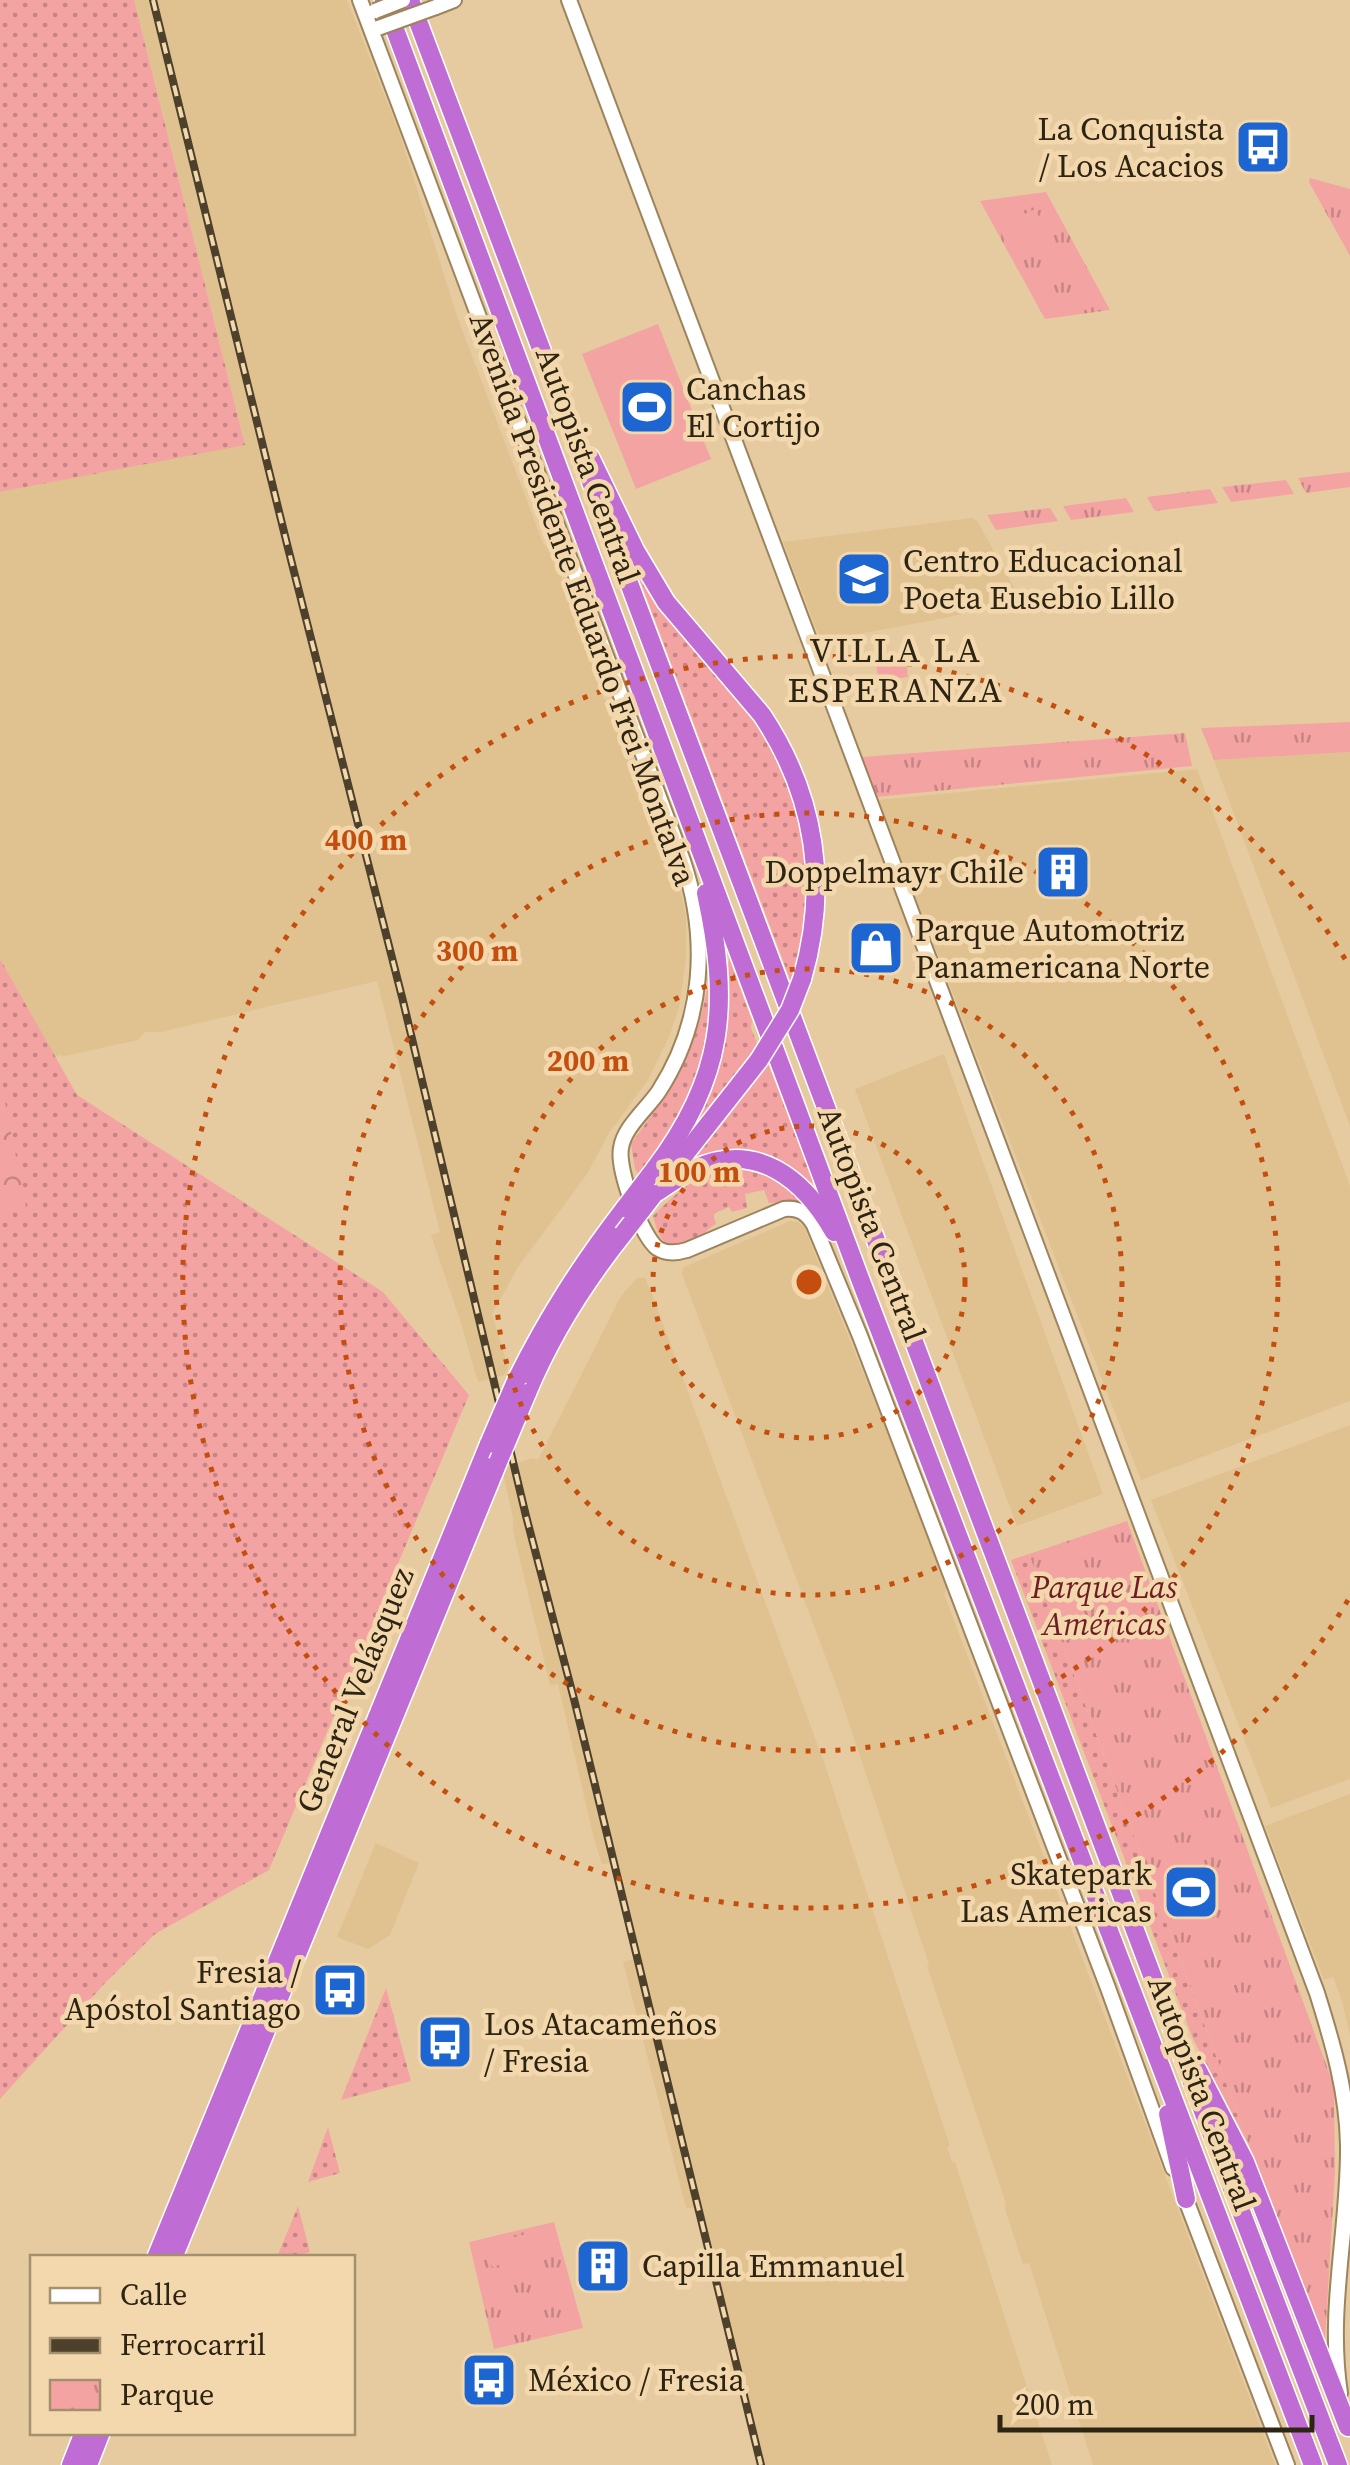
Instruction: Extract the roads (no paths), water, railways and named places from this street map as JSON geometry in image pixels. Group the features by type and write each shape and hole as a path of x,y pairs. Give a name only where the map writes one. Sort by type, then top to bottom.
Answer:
{"highway":[{"name":"Autopista Central","path":"407,0 1338,2465"},
{"name":"Autopista Central","path":"371,6 690,824 1312,2465"},
{"name":"General Velásquez","path":"522,1386 598,1266 760,1060 790,1010 802,979 814,926 817,876 810,825 797,780 775,734 666,602 566,417"},
{"name":"General Velásquez","path":"157,2255 548,1318 679,1135 708,1077 717,1036 718,956 690,824"},
{"path":"654,1194 692,1170 716,1162 740,1160 773,1168 809,1194 862,1284"},
{"name":"General Velásquez","path":"174,2255 494,1453"},
{"path":"1164,2006 1245,2162 1349,2430"},
{"path":"1153,2050 1186,2200"},
{"path":"71,2465 83,2435"},
{"path":"88,2465 100,2435"}],"main road":[{"path":"371,6 407,0"},
{"path":"375,29 454,0"},
{"path":"569,0 1317,1994 1337,2057 1347,2120 1335,2336 1340,2393 1349,2430"},
{"name":"Avenida Presidente Eduardo Frei Montalva","path":"371,6 375,29 693,895 700,960 690,1022 665,1081 625,1136 620,1149 623,1172 641,1223 656,1246 676,1253 789,1208 803,1212 814,1224 860,1336 1287,2465"}],"railway":[{"path":"153,0 403,1001 761,2465"}],"place":[{"name":"La Conquista / Los Acacios","path":"1263,147"},
{"name":"Canchas El Cortijo","path":"647,407"},
{"name":"Centro Educacional Poeta Eusebio Lillo","path":"864,579"},
{"name":"Doppelmayr Chile","path":"1063,872"},
{"name":"Parque Automotriz Panamericana Norte","path":"876,948"},
{"name":"Skatepark Las Americas","path":"1191,1892"},
{"name":"Fresia / Apóstol Santiago","path":"340,1990"},
{"name":"Los Atacameños / Fresia","path":"445,2042"},
{"name":"Capilla Emmanuel","path":"603,2266"},
{"name":"México / Fresia","path":"489,2380"}],"district":[{"name":"VILLA LA ESPERANZA","path":"896,670"}],"park label":[{"name":"Parque Las Américas","path":"1104,1606"}]}
